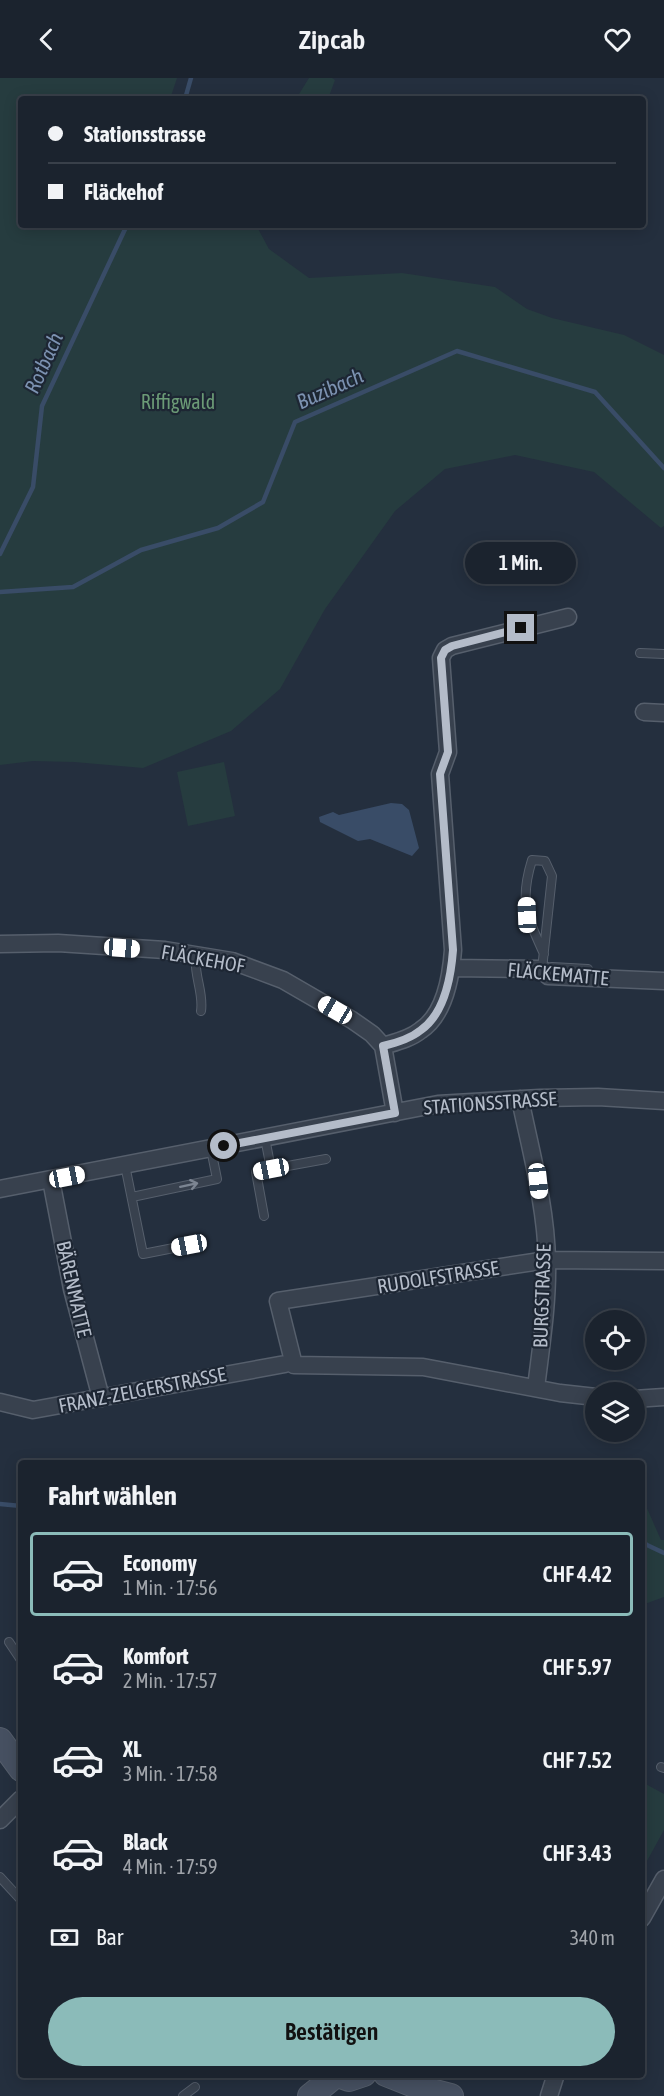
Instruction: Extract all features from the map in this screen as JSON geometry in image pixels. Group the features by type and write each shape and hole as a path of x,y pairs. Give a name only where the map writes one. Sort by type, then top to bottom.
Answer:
{"main road":[{"path":"0,1740 18,1765"},
{"path":"310,2096 332,2078"},
{"path":"396,2078 451,2096"}],"street":[{"path":"395,1113 383,1046 414,1035 430,1022 442,1001 452,968 453,950 440,774 448,752 441,658 445,650 452,646 568,616"},
{"path":"644,712 664,713"},
{"name":"FLÄCKEHOF","path":"0,944 58,943 196,954 232,961 283,980 352,1020 372,1034 383,1046"},
{"name":"FLÄCKEMATTE","path":"452,968 543,962 548,976 664,981"},
{"name":"STATIONSSTRASSE","path":"0,1190 438,1104 598,1097 664,1101"},
{"name":"BURGSTRASSE","path":"520,1099 538,1181 547,1260 543,1328 536,1388"},
{"name":"BÄRENMATTE","path":"51,1179 72,1289 101,1398"},
{"name":"RUDOLFSTRASSE","path":"289,1365 278,1301 547,1260 664,1261"},
{"name":"FRANZ-ZELGERSTRASSE","path":"0,1402 33,1410 289,1365 423,1367 585,1395"},
{"path":"645,1398 664,1397"},
{"path":"0,1820 18,1803"},
{"path":"645,1912 664,1879"},
{"path":"549,2096 555,2078"}],"lane":[{"path":"640,653 664,654"},
{"path":"543,962 552,876 545,861 532,860 525,883 527,915 543,962 552,967 588,969"},
{"path":"196,954 201,1011"},
{"path":"265,1138 271,1169"},
{"path":"132,1197 217,1179 211,1149"},
{"path":"264,1216 256,1172 326,1159"},
{"path":"125,1165 143,1254 189,1245"},
{"path":"9,1642 18,1656"},
{"path":"0,1877 18,1897"},
{"path":"183,2096 195,2087"}],"green space":[{"name":"Riffigwald","path":"0,78 177,78 171,96 18,96 18,228 258,228 269,249 309,278 402,273 495,287 527,309 552,318 624,335 664,355 664,526 661,528 594,472 515,455 445,469 395,511 325,609 280,689 231,731 143,768 33,761 0,765"},
{"path":"309,78 335,80 329,96 298,96"},
{"path":"224,762 235,816 188,826 177,772"},
{"path":"645,1504 661,1540 664,1540 664,1597 645,1604"},
{"path":"645,1784 664,1794 664,1830 645,1865"}],"water":[{"path":"391,803 402,804 409,810 419,848 412,856 370,839 358,841 320,822 319,817 333,812 339,815"}],"waterway":[{"name":"Rotbach","path":"186,96 191,78"},
{"name":"Rotbach","path":"0,554 33,487 42,406 126,228"},
{"name":"Buzibach","path":"0,592 73,587 141,550 218,528 263,502 295,422 457,351 595,392 664,468"},
{"path":"0,1504 18,1506"},
{"path":"645,1543 664,1553"}],"route":[{"path":"224,1146 395,1113 383,1046 420,1032 430,1022 442,1001 452,968 453,950 440,774 448,752 441,658 445,650 452,646 521,628"}]}
